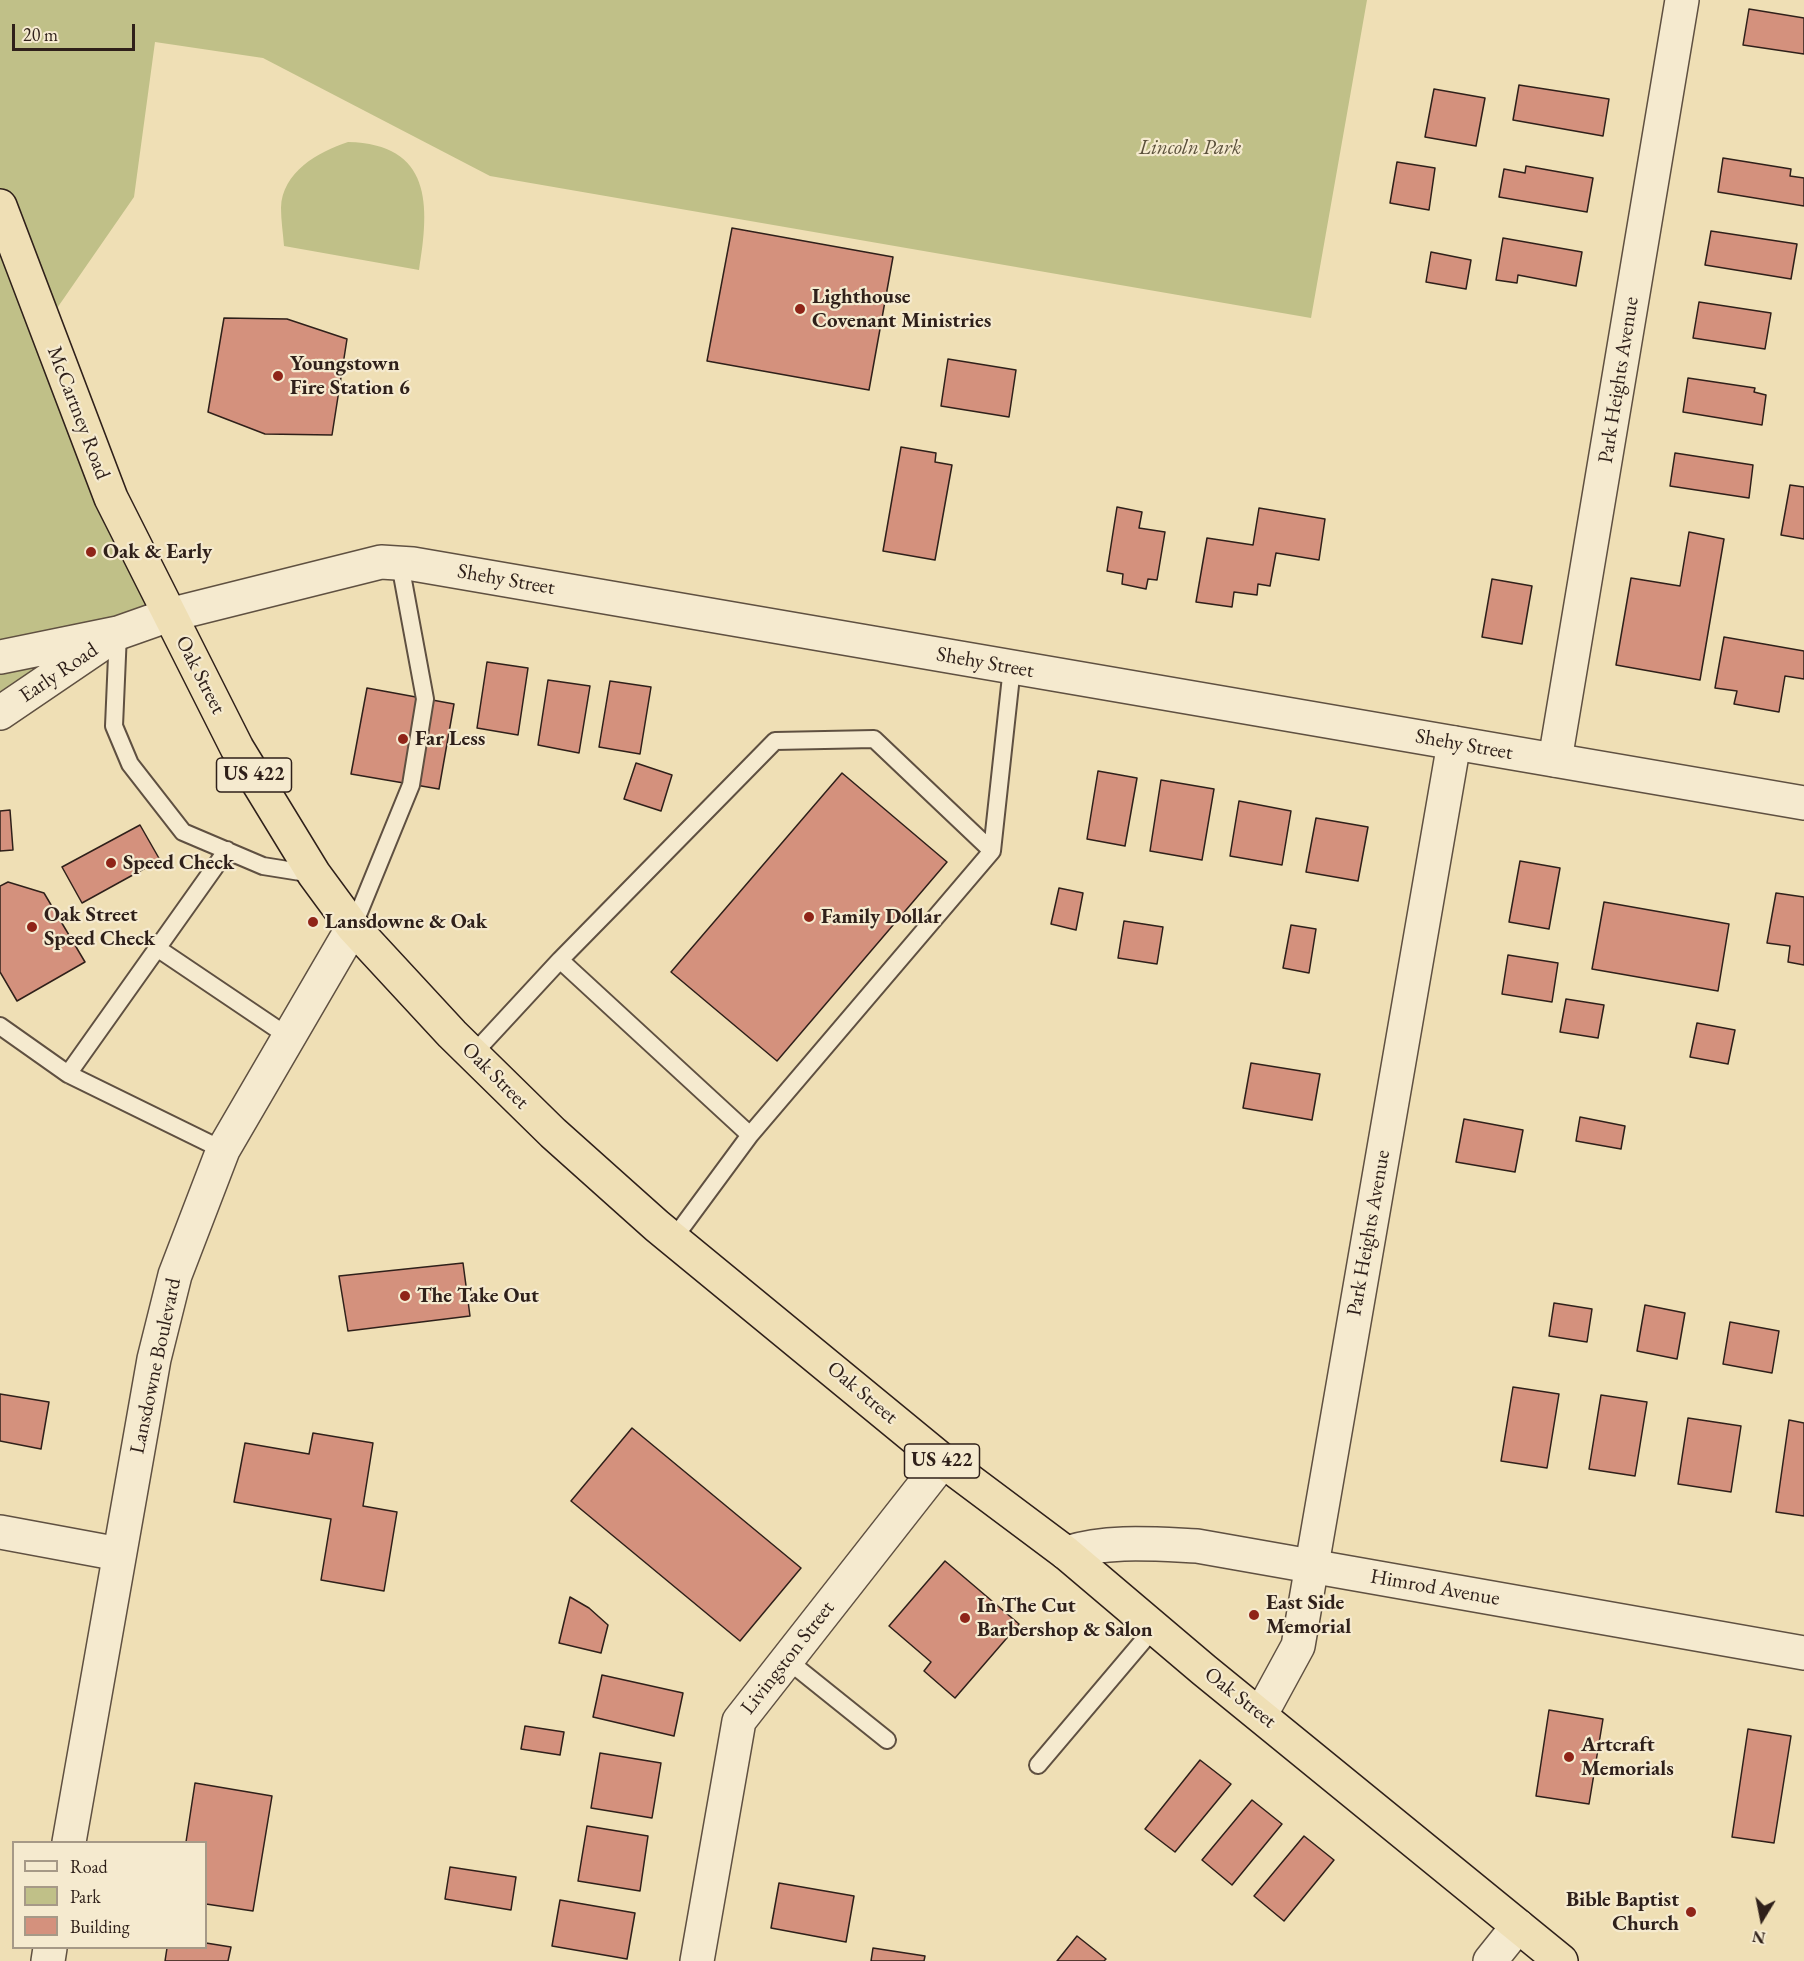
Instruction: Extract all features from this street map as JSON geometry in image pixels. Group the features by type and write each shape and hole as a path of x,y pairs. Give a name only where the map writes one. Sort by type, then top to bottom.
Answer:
{"highway":[{"name":"McCartney Road","path":"0,206 44,327 111,498 169,615"},
{"name":"Oak Street","path":"169,615 237,748 314,874 352,927 473,1054 553,1133 674,1238 943,1461 1066,1553 1154,1628 1561,1961"}],"street":[{"name":"Park Heights Avenue","path":"1555,760 1682,0"},
{"name":"Shehy Street","path":"169,615 381,562 400,564 1804,803"},
{"name":"Oak Street","path":"0,657 118,633 169,615"},
{"name":"Early Road","path":"0,713 118,633"},
{"name":"Park Heights Avenue","path":"1261,1714 1298,1646 1454,743"},
{"name":"Lansdowne Boulevard","path":"69,1841 154,1359 175,1275 223,1150 352,927"},
{"name":"Livingston Street","path":"697,1961 739,1721 943,1461"},
{"path":"0,1532 119,1554"},
{"name":"Himrod Avenue","path":"1066,1553 1091,1545 1197,1546 1804,1653"},
{"path":"1490,1961 1518,1926"}],"lane":[{"path":"352,927 411,785 425,699 400,564"},
{"path":"118,633 114,726 130,764 183,832 264,866 314,874"},
{"path":"674,1238 750,1135 992,851 1012,667"},
{"path":"473,1054 560,960 776,741 874,739 992,851"},
{"path":"68,1074 227,850"},
{"path":"158,948 289,1037"},
{"path":"560,960 750,1135"},
{"path":"0,1026 68,1074 223,1150"},
{"path":"1038,1765 1154,1628"},
{"path":"786,1659 887,1740"}],"green space":[{"name":"Lincoln Park","path":"0,0 1367,0 1311,318 490,176 263,58 155,42 134,197 44,327 169,615 0,713"},
{"path":"348,142 376,145 396,154 410,166 419,182 424,201 424,223 419,270 284,246 281,208 288,184 304,165 314,158"}],"building":[{"path":"1749,9 1804,18 1804,54 1743,45"},
{"path":"1519,85 1609,99 1603,136 1513,120"},
{"path":"1434,89 1485,98 1476,146 1425,137"},
{"path":"1723,158 1791,169 1790,176 1804,178 1804,206 1718,192"},
{"path":"1397,162 1435,168 1429,210 1390,203"},
{"path":"1526,166 1593,178 1587,212 1499,197 1504,169 1525,173"},
{"name":"Lighthouse Covenant Ministries","path":"732,228 893,257 869,390 707,361"},
{"path":"1711,231 1797,244 1791,279 1705,265"},
{"path":"1503,238 1582,252 1576,286 1518,275 1517,283 1496,280"},
{"path":"1431,252 1471,260 1466,289 1426,282"},
{"path":"1699,302 1771,313 1765,349 1693,338"},
{"name":"Youngstown Fire Station 6","path":"224,318 287,319 347,339 332,435 265,434 208,412"},
{"path":"948,359 1016,370 1009,417 941,406"},
{"path":"1688,378 1755,388 1754,392 1766,395 1762,425 1683,412"},
{"path":"901,447 936,453 935,462 952,465 935,560 883,551"},
{"path":"1675,453 1753,465 1749,498 1670,486"},
{"path":"1790,485 1804,487 1804,539 1781,535"},
{"path":"1117,507 1142,512 1139,528 1165,532 1157,580 1148,579 1146,589 1122,584 1123,574 1107,571"},
{"path":"1259,508 1325,519 1319,560 1276,553 1270,586 1258,584 1257,595 1234,592 1232,607 1196,602 1207,538 1253,545"},
{"path":"1689,532 1724,539 1700,680 1616,665 1631,578 1680,586"},
{"path":"1492,579 1532,586 1522,644 1482,637"},
{"path":"1724,637 1804,651 1804,679 1785,676 1779,712 1734,704 1737,691 1715,688"},
{"path":"487,662 528,668 518,735 477,728"},
{"path":"548,680 590,686 579,753 538,745"},
{"path":"610,681 651,687 640,754 599,747"},
{"name":"Far Less","path":"367,688 454,704 439,789 351,774"},
{"path":"636,763 672,775 661,811 624,799"},
{"path":"1098,771 1137,778 1125,846 1087,839"},
{"name":"Family Dollar","path":"842,773 947,862 777,1061 671,972"},
{"path":"1161,780 1214,789 1202,860 1150,851"},
{"path":"1239,801 1291,811 1282,865 1230,856"},
{"path":"10,810 13,850 0,851 0,811"},
{"path":"1316,818 1368,827 1358,881 1306,872"},
{"name":"Speed Check","path":"140,825 160,860 82,903 62,867"},
{"path":"1520,861 1560,868 1549,929 1509,922"},
{"name":"Oak Street Speed Check","path":"8,882 44,893 85,962 17,1001 0,972 0,886"},
{"path":"1059,888 1083,893 1076,930 1051,924"},
{"path":"1776,893 1804,897 1804,965 1788,962 1790,946 1767,943"},
{"path":"1604,902 1729,924 1718,991 1592,969"},
{"path":"1124,921 1163,927 1157,964 1118,958"},
{"path":"1291,925 1316,929 1309,973 1283,968"},
{"path":"1508,955 1558,963 1552,1002 1502,994"},
{"path":"1566,999 1604,1005 1598,1038 1560,1032"},
{"path":"1697,1023 1735,1030 1728,1064 1690,1057"},
{"path":"1251,1063 1320,1074 1312,1120 1243,1108"},
{"path":"1580,1117 1625,1126 1621,1149 1576,1141"},
{"path":"1464,1119 1523,1130 1515,1172 1456,1162"},
{"name":"The Take Out","path":"463,1263 470,1316 348,1331 339,1276"},
{"path":"1554,1303 1592,1309 1587,1342 1549,1336"},
{"path":"1645,1305 1685,1313 1677,1359 1637,1351"},
{"path":"1730,1322 1779,1331 1772,1373 1723,1364"},
{"path":"1513,1387 1559,1394 1547,1468 1501,1461"},
{"path":"0,1394 49,1402 41,1449 0,1441"},
{"path":"1601,1395 1647,1402 1635,1476 1589,1469"},
{"path":"1688,1418 1741,1426 1731,1492 1678,1484"},
{"path":"1789,1420 1804,1423 1804,1516 1776,1512"},
{"path":"632,1428 801,1568 740,1641 571,1501"},
{"path":"313,1433 373,1443 363,1506 397,1512 384,1591 321,1580 331,1519 234,1502 245,1443 309,1454"},
{"path":"945,1561 1019,1624 955,1698 924,1671 931,1662 889,1626"},
{"path":"570,1597 589,1608 608,1625 601,1653 559,1643"},
{"path":"602,1675 683,1693 674,1736 593,1717"},
{"name":"Artcraft Memorials","path":"1549,1710 1603,1719 1589,1804 1536,1796"},
{"path":"525,1726 564,1732 560,1755 521,1749"},
{"path":"1748,1729 1791,1736 1774,1843 1732,1837"},
{"path":"600,1753 661,1763 652,1818 591,1808"},
{"path":"1200,1760 1231,1784 1175,1852 1145,1829"},
{"path":"195,1783 272,1796 253,1911 207,1904 207,1841 186,1841"},
{"path":"1252,1800 1282,1824 1232,1885 1202,1860"},
{"path":"587,1826 648,1836 640,1891 578,1881"},
{"path":"1304,1836 1334,1860 1284,1921 1254,1896"},
{"path":"450,1867 516,1877 511,1910 445,1899"},
{"path":"779,1883 854,1896 846,1942 771,1928"},
{"path":"560,1900 635,1913 627,1959 552,1946"},
{"path":"1077,1936 1106,1959 1104,1961 1057,1961"},
{"path":"207,1943 231,1947 228,1961 165,1961 167,1949 207,1949"},
{"path":"873,1948 925,1956 924,1961 871,1961"}],"place":[{"name":"Lighthouse Covenant Ministries","path":"800,309"},
{"name":"Youngstown Fire Station 6","path":"278,376"},
{"name":"Oak & Early","path":"91,552"},
{"name":"Far Less","path":"403,739"},
{"name":"Speed Check","path":"111,863"},
{"name":"Family Dollar","path":"809,917"},
{"name":"Lansdowne & Oak","path":"313,922"},
{"name":"Oak Street Speed Check","path":"32,927"},
{"name":"The Take Out","path":"405,1296"},
{"name":"East Side Memorial","path":"1254,1615"},
{"name":"In The Cut Barbershop & Salon","path":"965,1618"},
{"name":"Artcraft Memorials","path":"1569,1757"},
{"name":"Bible Baptist Church","path":"1691,1912"}]}
